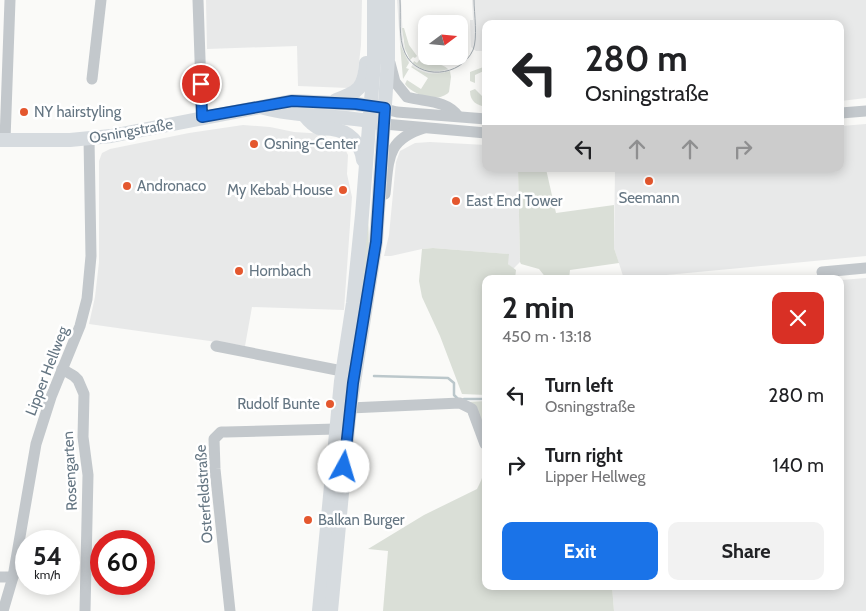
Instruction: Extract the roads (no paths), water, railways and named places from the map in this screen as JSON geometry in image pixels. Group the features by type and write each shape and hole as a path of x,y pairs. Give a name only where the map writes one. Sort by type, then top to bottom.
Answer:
{"main road":[{"path":"331,102 354,93 363,83 366,65 369,0"},
{"path":"319,611 342,372 353,303 365,176 374,63 374,0"},
{"path":"331,611 350,408 376,242 388,58 388,0"},
{"name":"Osningstraße","path":"2,140 36,141 89,138 138,131 202,117 292,101 331,102 385,108"},
{"name":"Osningstraße","path":"260,107 291,114 384,124"},
{"path":"304,115 319,128 342,131 353,138 362,155 365,176"}],"street":[{"path":"2,140 10,0"},
{"path":"92,80 101,0"},
{"path":"198,0 202,117"},
{"path":"388,58 395,82 407,97 448,106 458,116"},
{"path":"385,108 397,112 482,119"},
{"path":"844,114 866,111"},
{"path":"384,124 482,133"},
{"path":"376,242 384,218 389,161 393,148 407,136 424,128"},
{"name":"Lipper Hellweg","path":"3,611 13,577 36,444 84,312 90,277 91,256 89,138"},
{"path":"822,272 866,268"},
{"path":"216,346 342,372"},
{"name":"Rosengarten","path":"62,369 78,380 84,394 83,437 88,475 85,611"},
{"path":"350,408 460,403 472,409 482,436"},
{"name":"Osterfeldstraße","path":"230,611 212,443 214,439 221,432 336,429"},
{"path":"0,577 13,577"}],"waterway":[{"path":"374,376 448,378 454,383 454,395 458,399"},
{"path":"464,399 482,399"}],"tram line":[{"path":"400,0 401,34 405,53 411,62 419,68 439,72 459,66 473,50 476,32 474,0"}],"place":[{"name":"NY hairstyling","path":"24,112"},
{"name":"Osning-Center","path":"254,144"},
{"name":"Seemann","path":"649,181"},
{"name":"Andronaco","path":"127,186"},
{"name":"My Kebab House","path":"343,190"},
{"name":"East End Tower","path":"456,201"},
{"name":"Hornbach","path":"239,271"},
{"name":"Rudolf Bunte","path":"330,404"},
{"name":"Balkan Burger","path":"308,520"}]}
